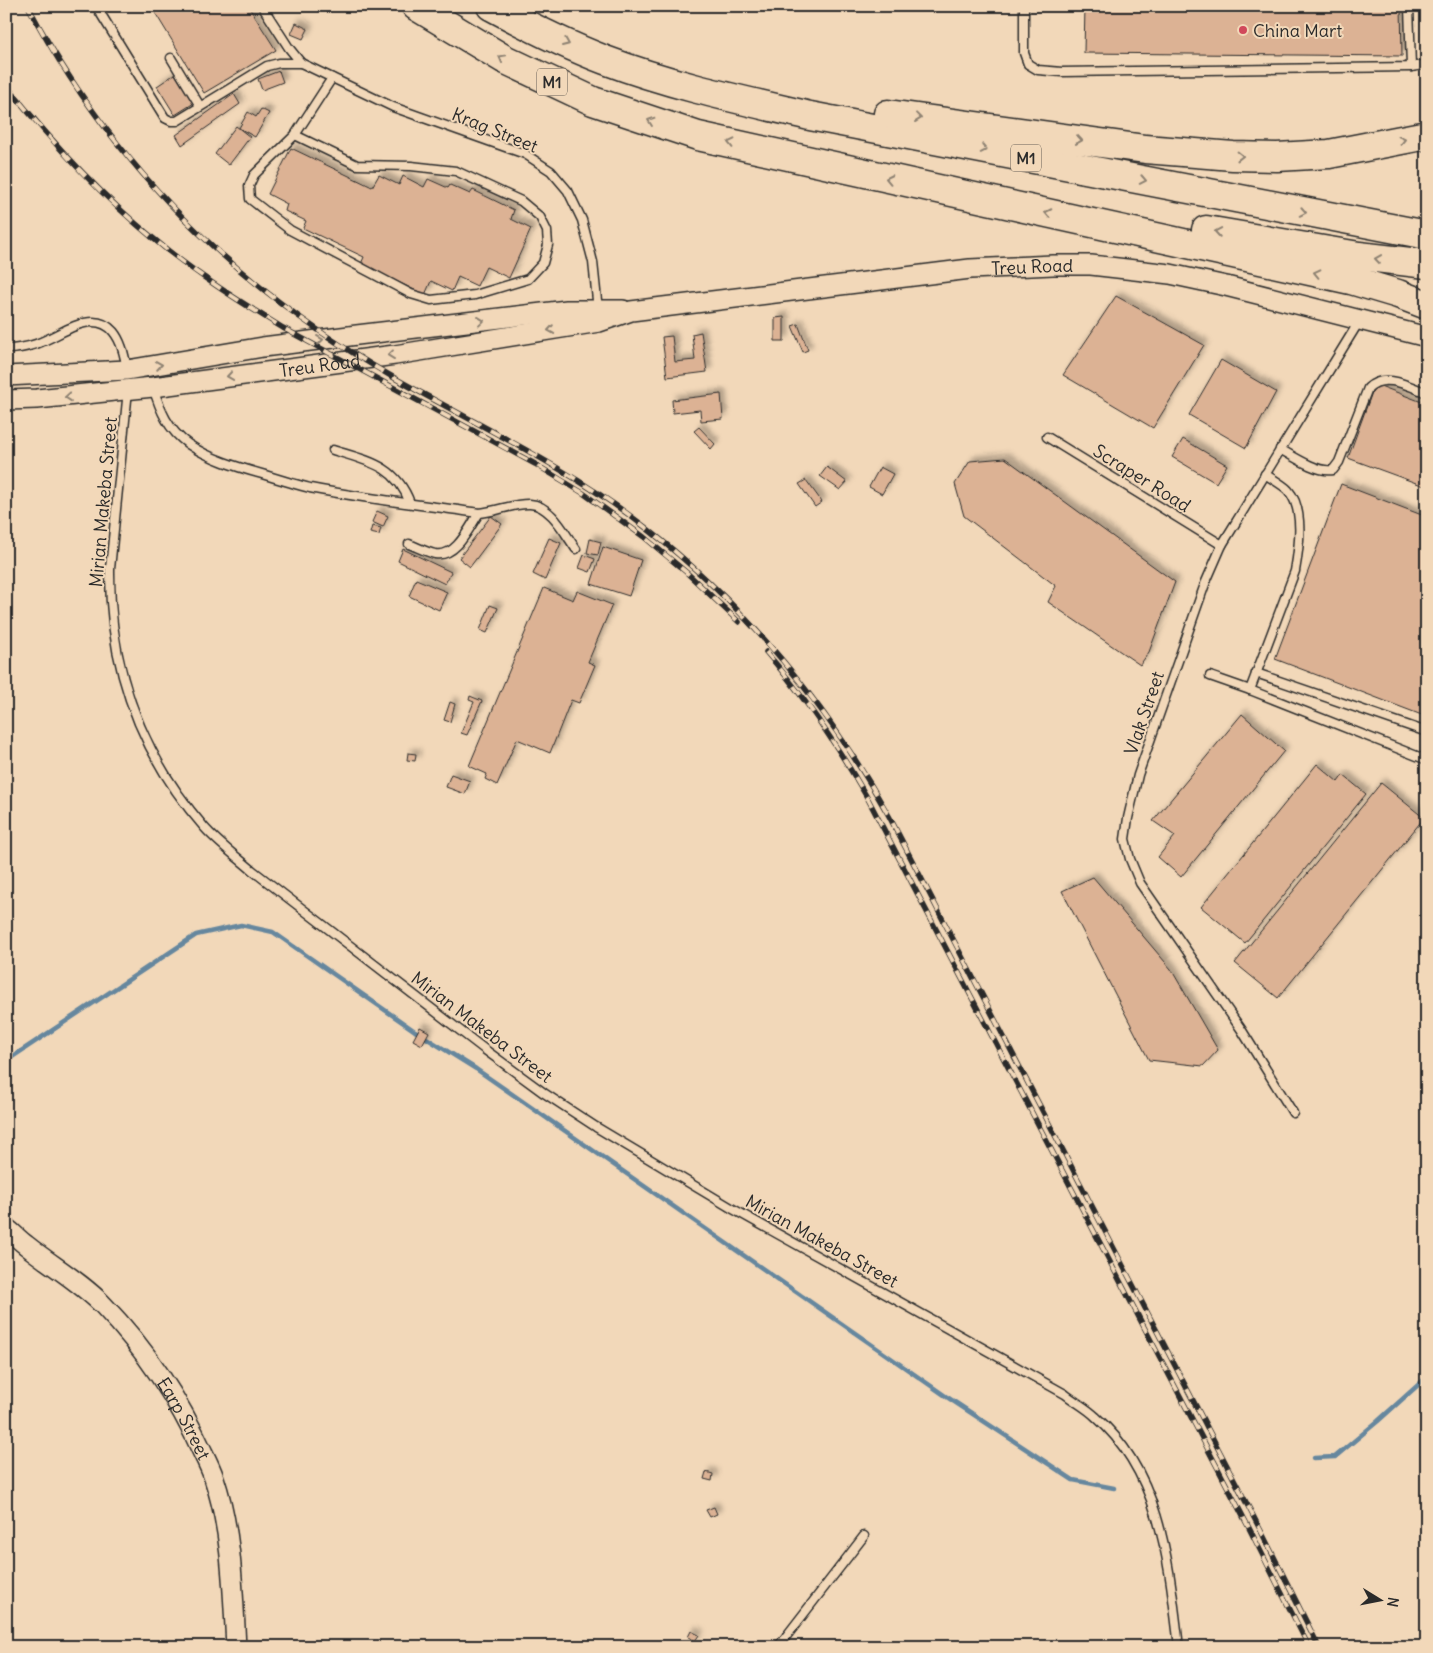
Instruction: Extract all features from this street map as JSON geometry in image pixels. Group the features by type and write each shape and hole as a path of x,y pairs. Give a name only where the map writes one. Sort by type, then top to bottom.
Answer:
{"highway":[{"name":"M1","path":"416,6 504,59 593,101 688,133 1351,280 1427,305"},
{"name":"M1","path":"492,6 535,30 605,60 713,94 820,118 1427,235"},
{"path":"713,94 749,94 1145,149 1233,156 1277,157 1328,154 1427,135"},
{"path":"1096,223 1131,221 1181,225 1359,256 1427,264"}],"street":[{"name":"Treu Road","path":"6,400 37,400 154,387 396,355 599,316 616,309 631,311 970,269 1053,264 1091,265 1170,274 1226,286 1427,337"},
{"name":"Treu Road","path":"6,376 127,370 273,346 567,310 599,316"},
{"name":"Earp Street","path":"6,1228 27,1246 68,1274 104,1306 138,1346 170,1391 196,1436 214,1477 224,1521 232,1581 236,1647"},
{"name":"Earp Street","path":"6,1238 27,1246"}],"lane":[{"path":"96,6 165,118 171,121 177,120 267,66 278,62 301,63"},
{"path":"262,6 301,63"},
{"path":"1024,6 1024,53 1028,64 1038,70 1062,72 1412,67 1423,65 1427,61"},
{"path":"1409,6 1412,67"},
{"path":"171,58 200,106"},
{"name":"Krag Street","path":"301,63 392,107 525,154 551,171 568,191 582,220 593,262 599,316"},
{"path":"296,135 357,164 411,166 456,172 521,201 540,217 547,231 548,246 543,264 528,279 475,295 431,300 411,294 290,230 250,199 249,186 254,175 296,135 332,78"},
{"name":"Vlak Street","path":"1293,1113 1240,1029 1140,883 1130,859 1125,839 1138,775 1205,584 1222,545 1360,320"},
{"name":"Mirian Makeba Street","path":"6,349 34,344 86,322 107,326 116,334 124,352 128,390 110,569 110,598 117,656 136,721 151,751 169,781 204,827 224,847 252,870 544,1093 596,1127 733,1209 1065,1394 1096,1417 1124,1447 1137,1466 1152,1500 1165,1548 1179,1647"},
{"path":"1280,449 1304,463 1328,471 1333,470 1339,462 1368,388 1373,383 1387,380 1427,393"},
{"path":"154,387 160,409 170,427 188,444 209,456 246,470 308,487 410,503 479,513 529,504 539,506 553,516 576,549"},
{"name":"Scraper Road","path":"1046,437 1222,545"},
{"path":"333,450 374,462 387,469 406,492 410,503"},
{"path":"1250,690 1295,571 1300,534 1296,505 1288,490 1265,474"},
{"path":"409,544 435,554 445,554 454,549 479,513"},
{"path":"1256,673 1427,732"},
{"path":"1210,676 1427,760"},
{"path":"778,1647 864,1536"}],"building":[{"path":"151,6 248,6 276,50 204,93"},
{"name":"China Mart","path":"1085,6 1401,6 1402,56 1084,53"},
{"path":"296,23 308,29 303,39 291,34"},
{"path":"279,71 283,82 262,90 258,79"},
{"path":"175,74 194,103 175,115 157,86"},
{"path":"234,94 240,104 182,145 176,135"},
{"path":"261,109 269,113 255,137 239,128 248,112 256,117"},
{"path":"236,126 250,137 229,165 215,154"},
{"path":"291,148 372,187 379,175 399,185 403,176 424,187 428,179 448,188 450,185 470,194 473,190 514,210 511,219 531,229 509,278 486,267 477,286 458,277 452,291 431,281 425,295 361,264 364,257 303,228 306,221 285,211 287,204 268,194"},
{"path":"1116,296 1204,345 1153,428 1063,375"},
{"path":"784,317 784,341 775,341 775,318"},
{"path":"798,324 808,350 803,352 792,326"},
{"path":"701,332 707,372 667,377 662,337 672,336 675,362 695,360 692,334"},
{"path":"1221,360 1276,392 1246,448 1189,415"},
{"path":"1375,384 1427,404 1427,487 1348,458"},
{"path":"721,394 723,419 701,421 700,410 673,413 672,400"},
{"path":"699,427 715,444 711,449 694,431"},
{"path":"1183,439 1227,465 1216,483 1172,457"},
{"path":"1005,458 1175,582 1149,652 1140,665 1048,602 1056,586 964,516 955,484 970,461"},
{"path":"827,467 847,482 840,490 820,476"},
{"path":"880,467 893,474 882,494 869,487"},
{"path":"806,480 822,502 815,507 799,484"},
{"path":"1341,484 1427,517 1427,717 1275,659"},
{"path":"377,511 388,516 383,527 372,522"},
{"path":"491,516 502,524 470,567 459,558"},
{"path":"372,526 381,528 379,535 370,533"},
{"path":"549,538 561,543 545,580 533,574"},
{"path":"590,539 601,542 598,555 587,553"},
{"path":"603,547 641,560 629,596 591,584"},
{"path":"403,549 451,572 445,584 398,561"},
{"path":"584,555 595,559 590,572 579,568"},
{"path":"416,579 447,592 439,610 409,596"},
{"path":"544,588 573,600 577,591 612,605 588,662 595,665 579,703 571,700 550,753 517,739 497,785 485,779 487,774 469,766"},
{"path":"490,605 498,608 487,633 480,630"},
{"path":"470,696 482,701 467,735 461,733 474,702 469,700"},
{"path":"450,702 455,704 450,722 444,720"},
{"path":"1242,714 1284,751 1181,877 1158,857 1175,836 1153,821"},
{"path":"408,753 416,754 415,761 407,760"},
{"path":"1317,764 1338,782 1343,775 1366,794 1245,943 1201,907"},
{"path":"451,774 470,781 465,794 446,787"},
{"path":"1381,783 1424,818 1278,998 1235,963"},
{"path":"1093,877 1171,969 1218,1050 1203,1066 1149,1060 1062,891"},
{"path":"420,1027 429,1032 422,1045 413,1040"},
{"path":"706,1472 713,1474 712,1481 704,1479"},
{"path":"714,1507 717,1514 710,1517 706,1510"},
{"path":"691,1631 699,1635 695,1641 688,1637"}],"waterway":[{"path":"6,1061 196,935 241,925 273,932 415,1031 476,1069 947,1397 1073,1480 1114,1488"},
{"path":"1314,1458 1335,1457 1427,1377"}],"railway":[{"path":"28,6 61,64 98,118 139,169 183,217 230,262 281,303 334,341 391,376 553,465 615,505 645,527 717,590 782,660 839,735 889,816 1261,1531 1319,1647"},
{"path":"6,85 58,146 114,204 169,251 201,275 283,328 535,464 583,493 644,537 686,572 739,622"},
{"path":"766,652 820,723 868,799 1248,1526 1309,1647"}],"place":[{"name":"China Mart","path":"1243,30"}]}
